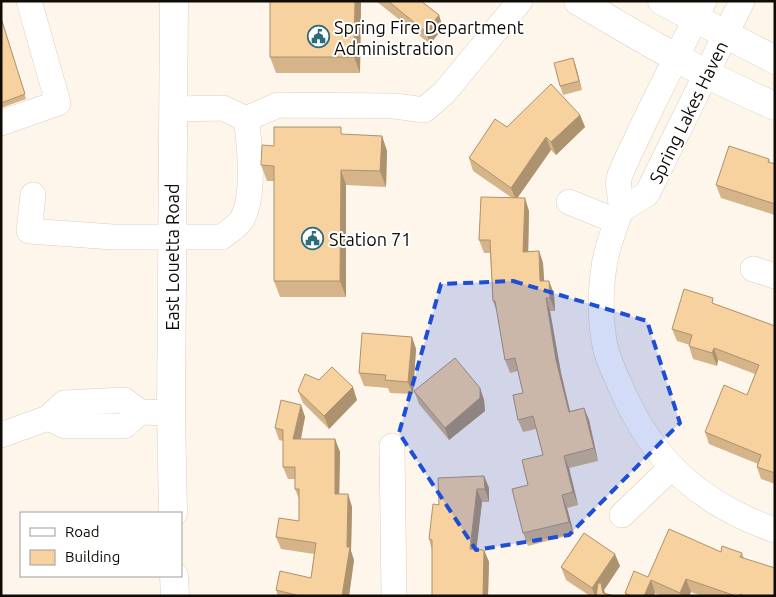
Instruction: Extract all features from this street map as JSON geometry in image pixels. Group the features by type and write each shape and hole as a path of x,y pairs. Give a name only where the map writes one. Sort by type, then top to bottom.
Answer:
{"main road":[{"name":"East Louetta Road","path":"173,512 171,413 174,1"},
{"path":"578,1 706,74 775,106"},
{"path":"662,1 700,10 726,34 775,60"},
{"path":"174,577 175,596"}],"street":[{"path":"1,123 58,103 29,1"},
{"path":"246,119 278,104 394,106 424,110 444,93 520,1"},
{"name":"Spring Lakes Haven","path":"618,215 647,194 742,1"},
{"name":"Spring Lakes Haven","path":"700,10 618,177 618,215 603,268 603,327 606,350 612,369 644,433 656,450 692,486 714,502 735,514 775,530"},
{"path":"172,109 223,108 246,119"},
{"path":"33,196 29,231 113,237 222,237 242,220 249,196 250,145 246,119"},
{"path":"637,139 668,152"},
{"path":"569,202 618,215"},
{"path":"1,434 48,418 64,402 124,400 140,412 171,413"},
{"path":"392,446 394,596"},
{"path":"622,515 672,467"}],"highlighted area":[{"path":"513,281 647,321 680,423 569,535 476,550 399,433 441,284"}],"building":[{"name":"Spring Fire Department Administration","path":"270,1 355,1 354,57 270,57"},
{"path":"388,1 421,1 439,15 426,32"},
{"path":"1,18 25,94 1,103"},
{"path":"573,58 579,81 560,86 554,63"},
{"path":"551,84 580,115 551,142 546,137 511,188 469,158 495,119 507,127"},
{"name":"Station 71","path":"274,127 341,127 341,134 382,136 380,171 341,170 340,281 274,281 274,166 261,165 262,145 274,146"},
{"path":"729,146 769,159 768,162 775,164 775,204 716,185"},
{"path":"481,197 525,198 523,252 539,251 540,281 549,281 550,298 546,298 556,360 569,412 584,408 594,448 564,456 573,492 562,495 569,522 523,533 512,489 528,485 522,460 543,455 533,416 518,420 513,395 523,393 515,358 505,360 495,301 493,301 490,240 479,240"},
{"path":"684,289 713,298 712,303 775,326 775,473 757,467 761,455 705,432 724,385 747,395 759,365 714,348 712,353 689,346 692,335 672,329"},
{"path":"362,333 412,337 408,382 385,380 386,375 359,373"},
{"path":"455,358 480,388 480,398 445,428 414,391"},
{"path":"332,367 353,387 324,416 298,391 305,374 319,380"},
{"path":"281,400 301,405 293,439 335,439 335,494 348,494 347,547 350,547 342,596 300,596 276,590 280,571 311,578 316,543 276,537 279,518 299,521 299,489 295,489 295,467 283,467 283,430 275,428"},
{"path":"484,476 485,489 477,489 470,549 484,550 483,596 432,596 432,540 429,539 433,504 439,505 438,478"},
{"path":"669,529 721,552 722,546 742,553 740,557 775,568 775,596 744,596 740,594 736,596 686,579 680,593 651,580 644,596 632,596 625,593 634,571 648,577"},
{"path":"584,533 615,554 592,588 561,567"},
{"path":"598,583 601,583 603,593 615,596 596,596"}],"place":[{"name":"Spring Fire Department Administration","path":"318,37"},
{"name":"Station 71","path":"313,239"}]}
